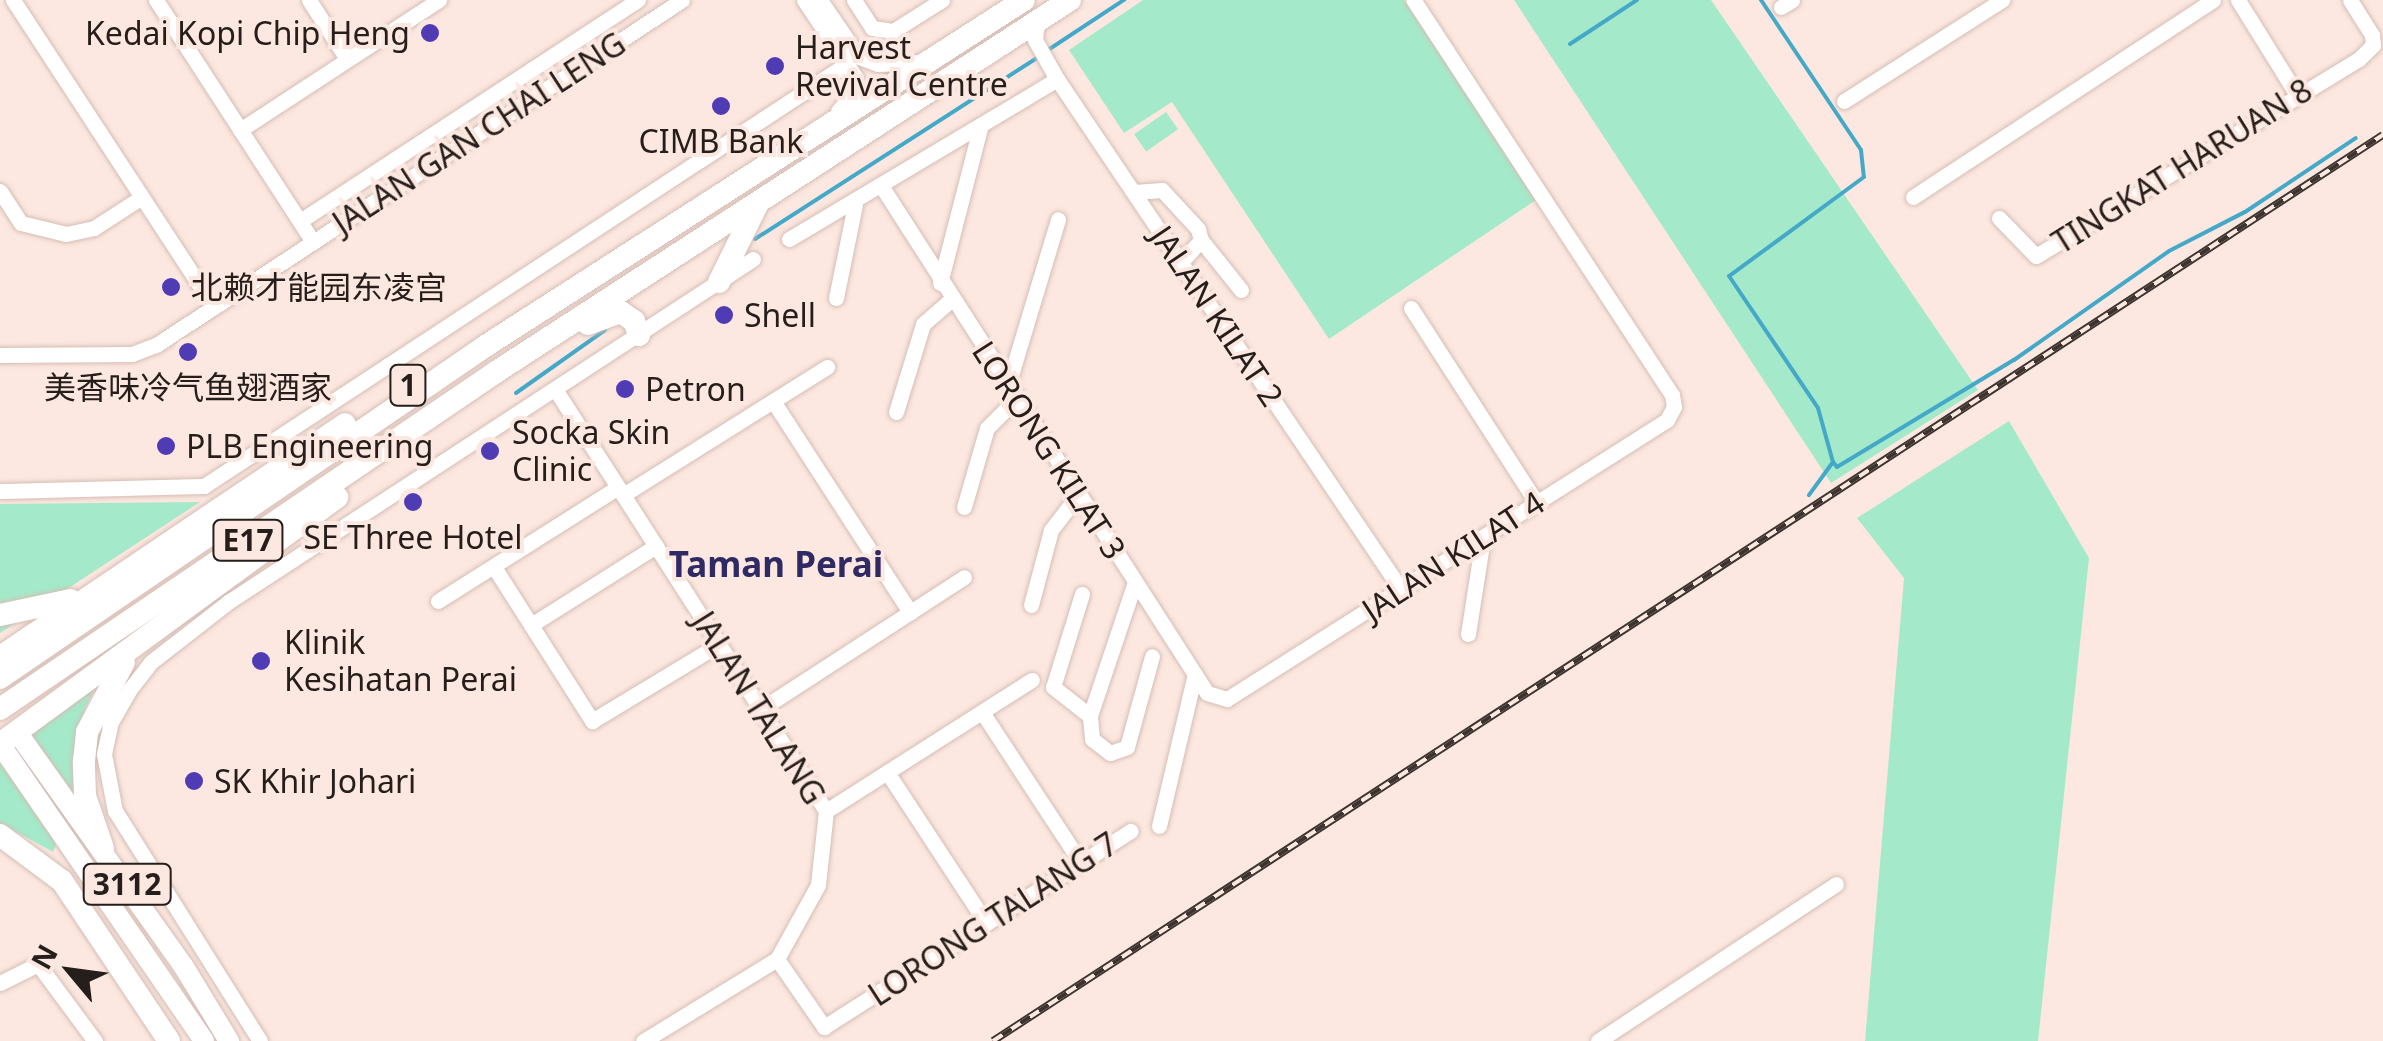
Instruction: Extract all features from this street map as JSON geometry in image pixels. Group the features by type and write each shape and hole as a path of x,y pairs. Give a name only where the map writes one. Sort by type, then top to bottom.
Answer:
{"highway":[{"name":"E17","path":"0,678 487,345 1024,0"},
{"name":"E17","path":"0,710 496,372 759,202 1035,41 1070,0"},
{"path":"719,282 759,202"},
{"path":"548,339 621,312 639,335"},
{"name":"1","path":"0,657 332,432 444,363 487,345"},
{"name":"1","path":"6,740 469,400 496,372"},
{"path":"0,615 86,596"},
{"path":"103,848 85,796 87,732 132,651"},
{"path":"0,710 6,740"},
{"path":"0,835 68,889 169,1041"}],"main road":[{"name":"3112","path":"6,740 103,848 229,1041"},
{"name":"3112","path":"6,740 204,1041"}],"street":[{"path":"0,4 10,0 214,307"},
{"path":"156,0 313,242"},
{"name":"JALAN GAN CHAI LENG","path":"300,222 638,0"},
{"name":"JALAN GAN CHAI LENG","path":"0,354 132,354 214,307 682,0"},
{"path":"804,0 848,63 855,92 814,135"},
{"path":"820,0 869,62 932,61"},
{"path":"854,0 872,28 893,31 942,0"},
{"name":"JALAN KILAT 4","path":"1227,699 1667,420 1674,407 1672,394 1414,0"},
{"path":"1844,101 2002,0"},
{"path":"1913,198 2214,0"},
{"path":"2238,0 2296,93"},
{"name":"TINGKAT HARUAN 8","path":"1999,218 2036,256 2373,46 2350,0"},
{"path":"240,130 434,2"},
{"path":"317,4 347,59"},
{"name":"JALAN KILAT 2","path":"1035,41 1056,79 1402,591"},
{"path":"0,491 204,486 848,63"},
{"path":"789,239 855,205 941,144 981,125 1056,79"},
{"path":"940,283 981,125"},
{"path":"1134,192 1154,186 1169,194 1241,290"},
{"name":"LORONG KILAT 3","path":"882,187 950,300 1207,693 1227,699"},
{"path":"0,191 22,223 66,234 94,228 142,197"},
{"path":"836,298 855,205"},
{"path":"964,507 987,428 1012,392 1058,219"},
{"path":"1182,261 1201,240"},
{"path":"260,1041 115,812 104,754 111,722 151,662 175,641 373,503 754,260"},
{"path":"896,412 922,324 950,300"},
{"path":"1411,308 1536,502"},
{"path":"438,601 827,367"},
{"name":"JALAN TALANG","path":"554,389 826,810 818,885 777,959 642,1041"},
{"path":"774,401 910,612"},
{"path":"1032,605 1051,530 1078,495"},
{"path":"1468,634 1483,538"},
{"path":"532,625 656,546"},
{"path":"494,566 592,721 719,644"},
{"path":"760,708 964,577"},
{"path":"1135,582 1090,716 1089,732 1100,748 1110,753 1127,746 1152,656"},
{"path":"1082,594 1052,687 1090,716"},
{"path":"1159,826 1195,674"},
{"path":"826,810 1032,680"},
{"path":"982,712 1080,863"},
{"path":"887,772 986,924"},
{"name":"LORONG TALANG 7","path":"777,959 824,1027 1131,831"},
{"path":"0,847 31,856"},
{"path":"1598,1041 1836,884"},
{"path":"0,984 38,964 95,1041"}],"green space":[{"path":"1143,0 1404,0 1536,200 1329,339 1172,102 1124,133 1069,50"},
{"path":"1514,0 1711,0 1978,390 1831,483"},
{"path":"1166,112 1178,129 1146,152 1134,134"},
{"path":"2009,421 2089,558 2038,1041 1865,1041 1904,578 1857,518"},
{"path":"200,502 0,633 0,504"},
{"path":"98,681 84,711 77,791 53,852 0,823 0,747"}],"waterway":[{"path":"1045,52 1124,0"},
{"path":"1570,44 1637,0"},
{"path":"1761,0 1861,150 1864,177 1729,276 1818,408 1833,462 1809,495"},
{"path":"755,239 1037,58"},
{"path":"1833,462 1837,467 2014,360 2169,251 2245,212 2356,138"},
{"path":"516,393 605,330"}],"railway":[{"path":"993,1041 2383,135"}],"place":[{"name":"Kedai Kopi Chip Heng","path":"430,33"},
{"name":"Harvest Revival Centre","path":"775,66"},
{"name":"CIMB Bank","path":"721,106"},
{"name":"北赖才能园东凌宫","path":"171,287"},
{"name":"Shell","path":"724,315"},
{"name":"美香味冷气鱼翅酒家","path":"188,352"},
{"name":"Petron","path":"625,389"},
{"name":"PLB Engineering","path":"166,446"},
{"name":"Socka Skin Clinic","path":"490,451"},
{"name":"SE Three Hotel","path":"413,502"},
{"name":"Klinik Kesihatan Perai","path":"261,661"},
{"name":"SK Khir Johari","path":"194,781"}],"district":[{"name":"Taman Perai","path":"776,564"}]}
